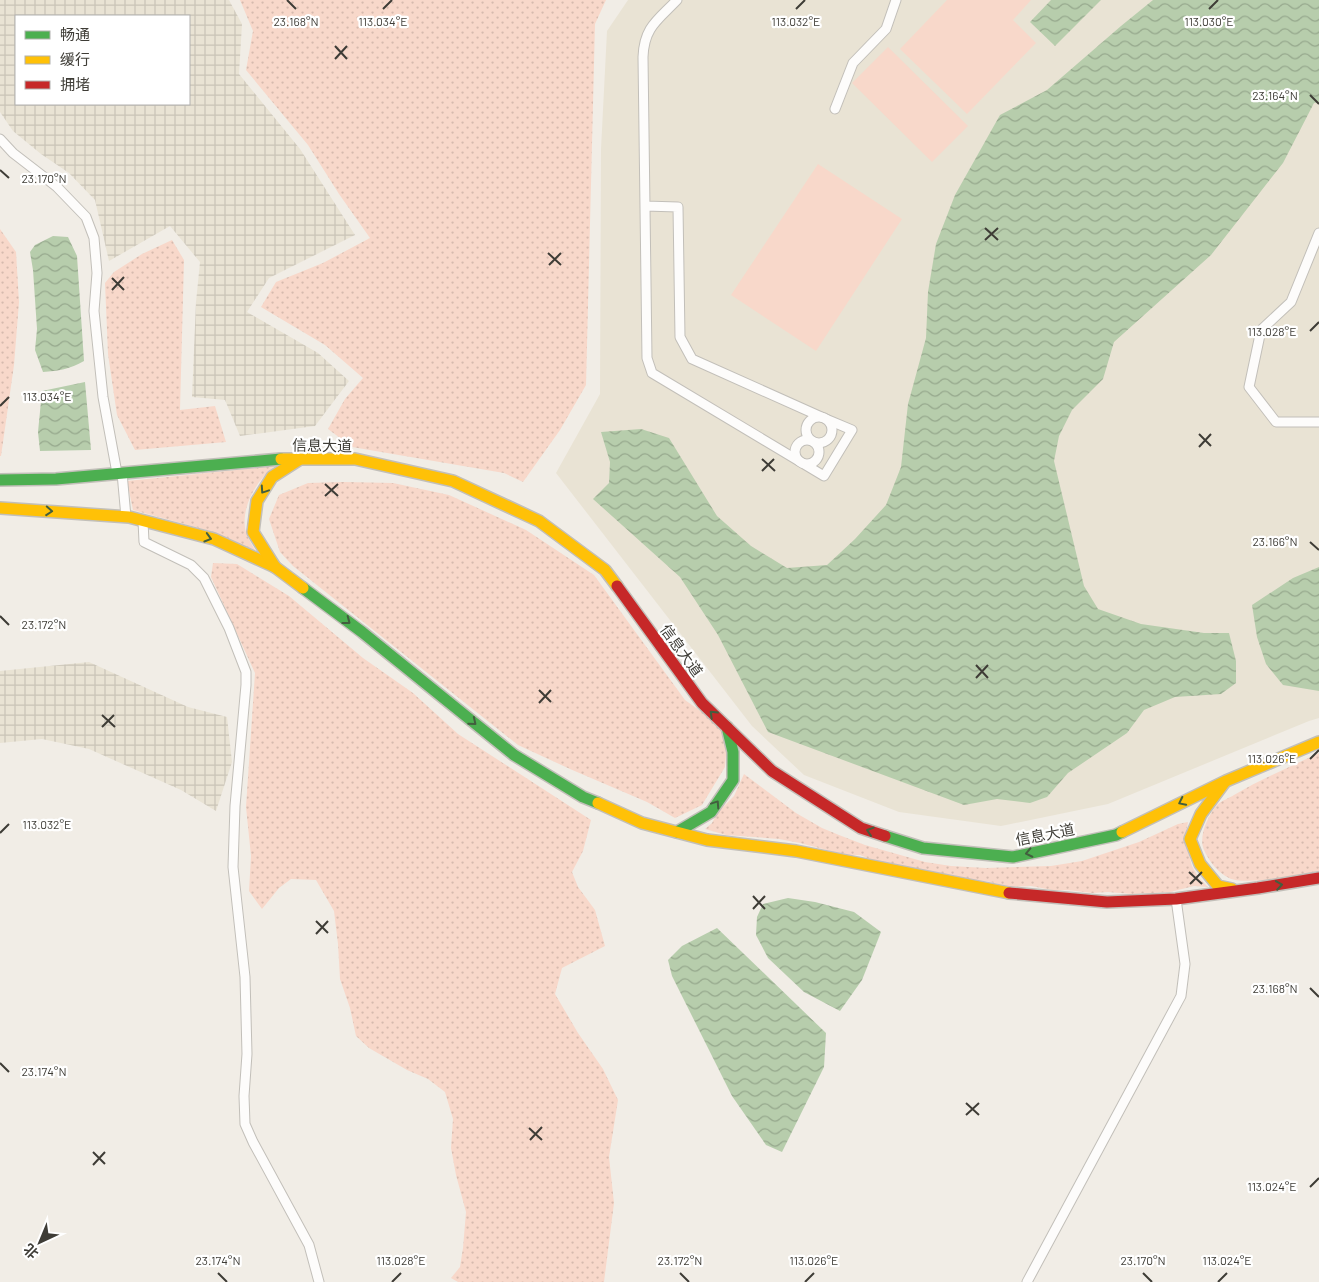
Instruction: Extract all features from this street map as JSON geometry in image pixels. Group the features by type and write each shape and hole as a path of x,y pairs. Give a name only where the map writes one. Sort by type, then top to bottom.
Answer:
{"main road":[{"path":"275,567 253,532 257,501 272,477 300,459"},
{"name":"信息大道","path":"0,480 56,479 274,460 355,459 453,481 539,521 605,570 702,703 772,771 861,828 923,848 1013,857 1116,835 1226,781 1319,742"},
{"path":"0,508 126,517 214,539 275,567 362,632 514,755 583,797 642,822 677,832 707,840 796,851 1014,894 1107,902 1176,899 1319,878"},
{"path":"677,832 711,812 733,780 733,752 727,727"},
{"path":"1226,781 1201,814 1190,839 1200,864 1218,886 1239,891"}],"street":[{"path":"645,206 678,207 680,337 692,359 852,430 824,476 652,374 647,358 645,206 644,43 650,28 677,0"},
{"path":"835,109 853,63 886,29 896,0"},
{"path":"0,139 13,154 57,187 69,199 86,217 94,238 97,273 94,311 103,397 126,517"},
{"path":"1319,233 1291,302 1260,330 1249,387 1276,422 1319,422"},
{"path":"813,442 802,441 796,446 795,453 800,463 812,463 818,457 818,449 813,442 807,436 806,428 808,424 814,418 826,419 832,426 833,431 829,439 822,444 813,442"},
{"path":"143,521 144,542 191,566 204,578 229,628 246,672 235,806 233,868 245,976 247,1054 244,1096 245,1124 309,1245 319,1282"},
{"path":"1027,1282 1180,996 1185,964 1176,899"}],"shaded area":[{"path":"0,0 229,0 242,24 239,74 300,149 355,235 269,278 247,312 318,353 349,381 315,426 240,436 225,400 192,397 196,302 200,262 170,226 109,261 95,200 69,173 41,154 13,131 0,112"},
{"path":"240,0 606,0 595,24 586,385 560,430 523,482 504,473 352,447 328,429 345,399 363,378 325,345 261,307 276,282 323,263 370,238 308,145 246,70 253,31"},
{"path":"628,0 1319,0 1319,718 1108,804 1001,826 899,812 804,775 752,726 556,473 600,394 601,149 607,31"},
{"path":"947,0 1031,0 1013,20 1036,43 967,114 900,49"},
{"path":"888,47 968,126 932,162 852,83"},
{"path":"818,164 902,219 816,351 731,295"},
{"path":"0,229 16,252 19,302 14,365 1,456 0,456"},
{"path":"172,240 184,260 180,410 215,406 226,442 135,450 117,415 108,354 105,283 114,272 142,254"},
{"path":"275,466 257,485 246,510 246,531 255,550 210,531 133,510 127,481"},
{"path":"308,483 393,483 449,495 526,530 594,575 685,700 728,731 725,767 702,805 675,818 647,802 518,745 293,566 280,552 269,519 279,495"},
{"path":"213,563 237,564 289,596 363,658 413,693 458,734 591,820 583,851 572,872 578,887 595,910 605,946 562,968 555,994 578,1033 603,1069 618,1100 609,1157 614,1203 604,1282 458,1282 451,1278 460,1267 466,1212 451,1148 453,1119 445,1092 428,1079 407,1070 369,1048 356,1036 350,1008 340,979 334,911 316,880 291,879 279,888 262,909 249,891 251,856 246,807 255,673 211,577"},
{"path":"89,662 188,707 227,717 232,762 216,811 181,790 89,749 42,739 0,743 0,671"},
{"path":"1319,753 1319,871 1273,879 1247,881 1229,878 1221,873 1208,858 1202,845 1205,826 1210,814 1217,805"},
{"path":"744,774 796,813 822,828 865,845 925,862 951,866 986,868 1051,866 1082,861 1139,842 1178,824 1188,822 1185,840 1192,866 1198,877 1208,887 1194,886 1170,892 1132,894 1052,890 1031,886 1011,887 953,875 922,871 860,855 846,855 779,839 726,835 705,829 734,796"}],"water":[{"path":"1051,0 1101,0 1055,46 1030,22"},
{"path":"1153,0 1319,0 1319,102 1314,103 1283,163 1211,255 1114,342 1103,379 1072,410 1059,436 1054,461 1084,586 1098,609 1141,624 1204,633 1229,633 1236,661 1236,683 1221,694 1175,697 1144,710 1127,733 1068,773 1047,797 1030,803 997,799 964,805 768,732 718,635 680,577 593,499 609,483 610,462 601,432 641,429 669,438 717,516 751,546 787,568 827,565 855,539 886,505 901,467 908,404 926,338 928,292 936,244 955,195 1000,115 1047,90"},
{"path":"53,236 68,237 77,256 84,361 64,369 43,372 35,350 37,329 30,252 35,245"},
{"path":"85,382 91,450 40,451 38,432 42,391"},
{"path":"1319,567 1319,691 1283,685 1266,664 1257,637 1252,605 1293,578"},
{"path":"788,898 815,902 854,912 881,932 862,980 840,1011 804,992 768,958 756,935 757,917 763,904"},
{"path":"717,928 826,1033 824,1067 782,1152 766,1145 732,1096 672,976 668,960 682,946"}],"traffic: fast":[{"path":"0,480 56,479 281,459"},
{"path":"303,588 362,632 514,755 583,797 598,803"},
{"path":"677,832 711,812 733,780 733,752 727,727"},
{"path":"885,836 923,848 1013,857 1116,835 1122,832"}],"traffic: slow":[{"path":"281,459 355,459 453,481 539,521 605,570 617,586"},
{"path":"275,567 253,532 257,501 272,477 300,459"},
{"path":"0,508 129,517 214,539 275,567 303,588"},
{"path":"1122,832 1226,781 1319,742"},
{"path":"1224,783 1201,814 1190,839 1200,864 1218,886 1232,889"},
{"path":"598,803 642,823 707,840 796,851 1009,893"}],"traffic: jam":[{"path":"617,586 702,703 772,771 861,828 885,836"},
{"path":"1009,893 1107,902 1176,899 1319,878"}]}
